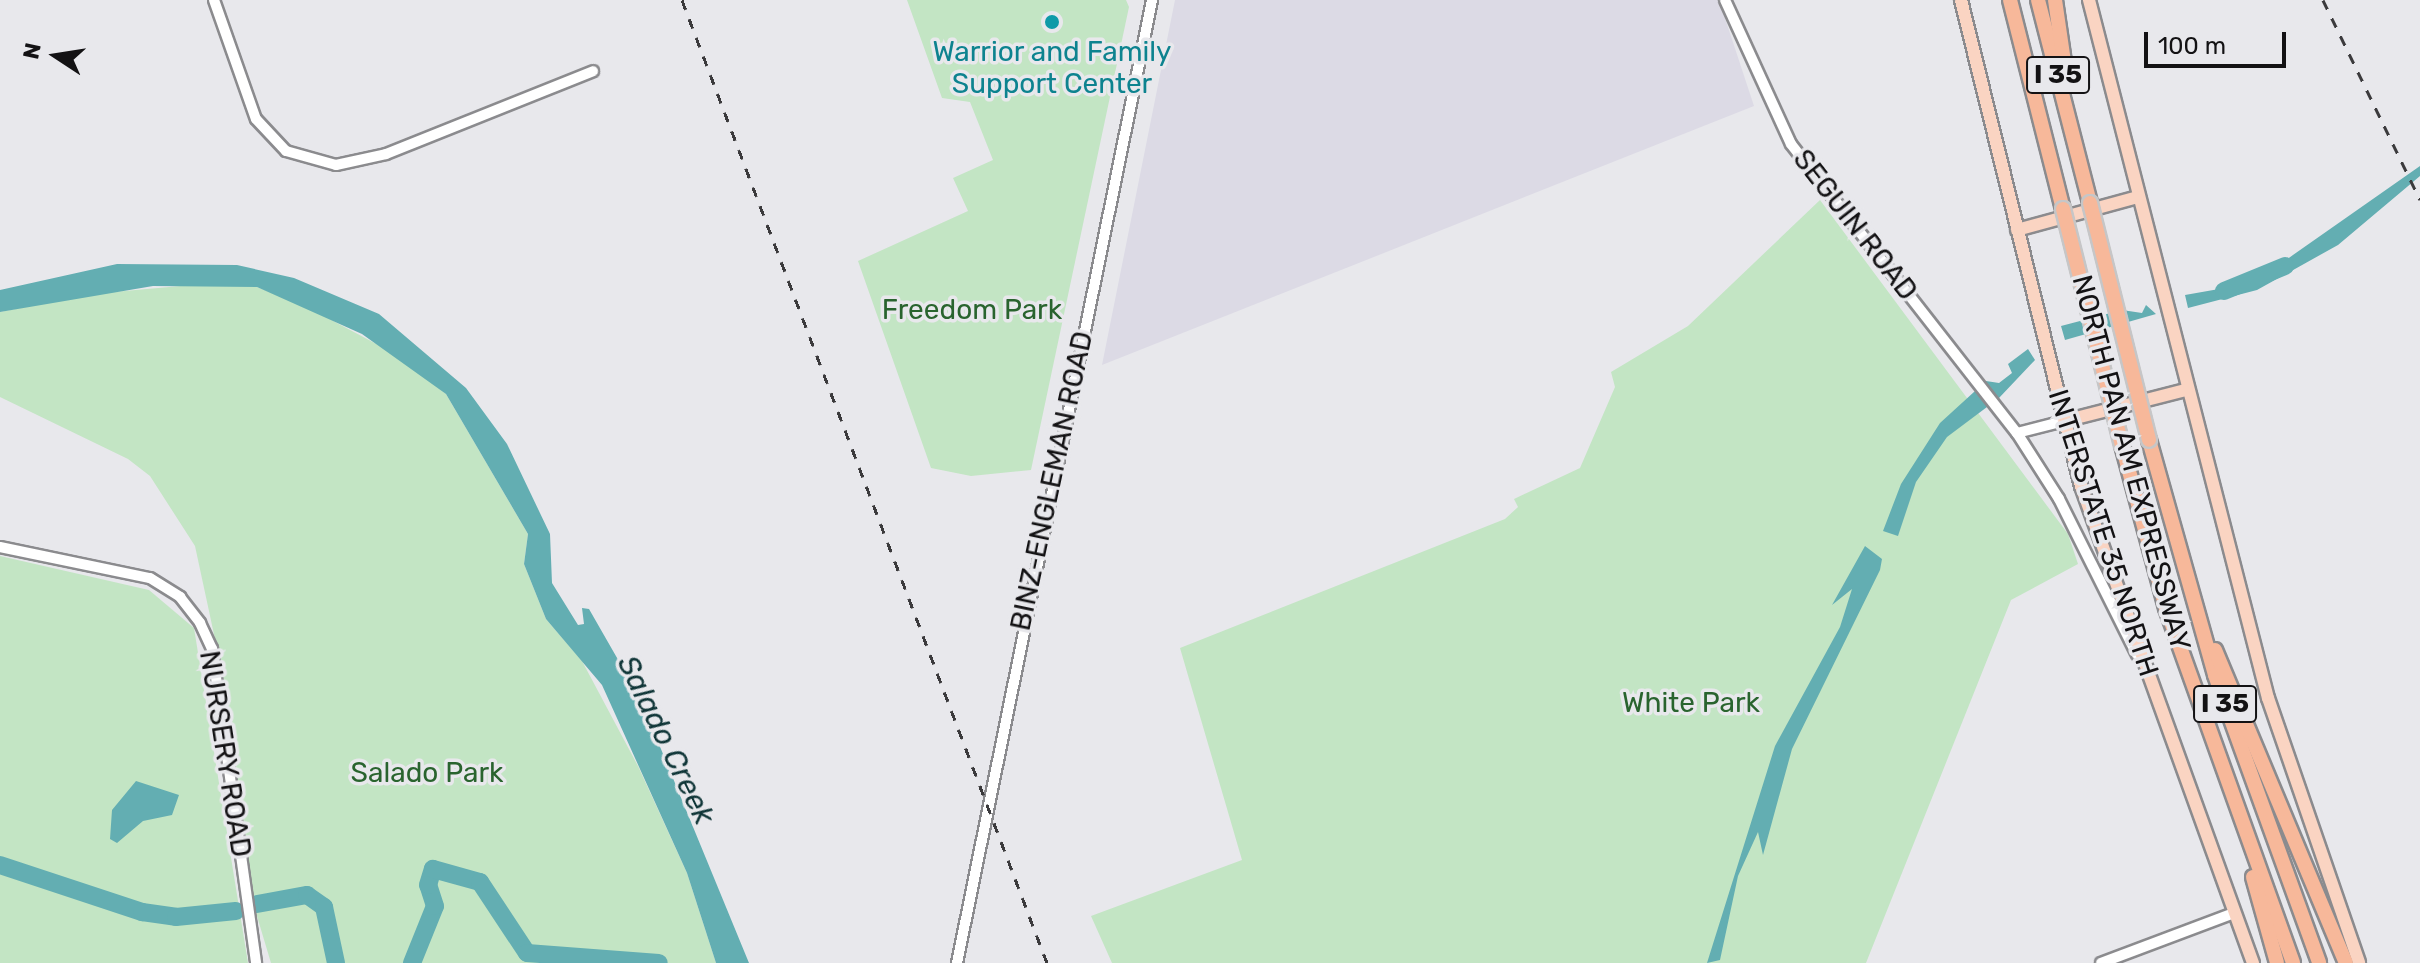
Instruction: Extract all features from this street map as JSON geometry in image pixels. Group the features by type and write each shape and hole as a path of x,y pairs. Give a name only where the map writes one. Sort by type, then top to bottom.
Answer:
{"highway":[{"name":"NORTH PAN AM EXPRESSWAY","path":"2010,0 2166,608 2293,963"},
{"name":"NORTH PAN AM EXPRESSWAY","path":"2038,0 2193,602 2319,963"},
{"path":"2055,0 2077,151"},
{"path":"2193,602 2346,963"},
{"path":"2235,803 2277,963"}],"main road":[{"name":"INTERSTATE 35 NORTH","path":"1961,0 2064,421 2150,680 2253,963"},
{"path":"2089,0 2186,390 2268,698 2359,963"},
{"path":"2017,230 2138,197"},
{"path":"2064,421 2186,390"}],"street":[{"path":"214,0 256,119 286,151 336,165 386,154 593,71"},
{"name":"BINZ-ENGLEMAN ROAD","path":"957,963 1152,0"},
{"name":"SEGUIN ROAD","path":"1725,0 1791,144 2017,433 2059,499 2150,680"},
{"path":"2017,433 2064,421"},
{"name":"NURSERY ROAD","path":"0,547 150,578 180,597 200,623 212,649 256,963"},
{"path":"2101,963 2234,913"}],"shaded area":[{"path":"1175,0 1719,0 1754,106 1102,365"}],"green space":[{"name":"Freedom Park","path":"907,0 1126,0 1129,7 1031,470 971,476 931,468 858,261 968,211 953,178 993,160 970,102 942,98"},
{"name":"White Park","path":"1820,200 2068,534 2078,564 2011,600 1866,963 1112,963 1091,916 1242,860 1180,648 1505,519 1518,507 1514,499 1580,468 1615,387 1611,372 1688,326"},
{"name":"Salado Park","path":"214,283 257,287 305,306 399,356 446,394 528,534 524,564 546,619 582,661 638,766 687,873 716,963 271,963 253,903 224,681 195,546 150,476 128,459 0,397 0,312 91,294"},
{"path":"0,556 149,590 194,628 248,963 0,963"}],"water":[{"path":"2420,166 2420,176 2338,245 2257,290 2188,308 2185,295 2253,283"},
{"path":"117,264 237,265 294,278 379,314 466,388 507,444 550,534 552,583 578,625 584,624 582,608 589,609 640,698 749,963 716,963 687,873 602,685 546,619 524,564 528,534 446,394 362,334 257,287 153,286 0,312 0,290"},
{"path":"2146,305 2156,314 2065,340 2061,326 2122,310 2142,313"},
{"path":"2028,349 2035,360 1999,398 1947,437 1916,482 1898,536 1883,531 1901,484 1940,423 1986,381 1999,383 2012,373 2008,364"},
{"path":"1865,546 1882,559 1880,570 1792,749 1763,855 1758,832 1738,876 1720,960 1707,963 1775,746 1840,627 1852,589 1832,605"},
{"path":"136,781 179,795 172,815 143,821 117,843 110,839 112,810"}],"waterway":[{"name":"Salado Creek","path":"2224,291 2285,266"},
{"path":"0,865 142,912 176,917 236,911"},
{"path":"412,963 435,906 428,885 433,869 480,882 527,953 659,963"},
{"path":"257,904 307,895 324,907 336,963"}],"railway":[{"path":"682,0 1047,963"},
{"path":"2323,0 2420,200"}],"place":[{"name":"Warrior and Family Support Center","path":"1052,22"}]}
